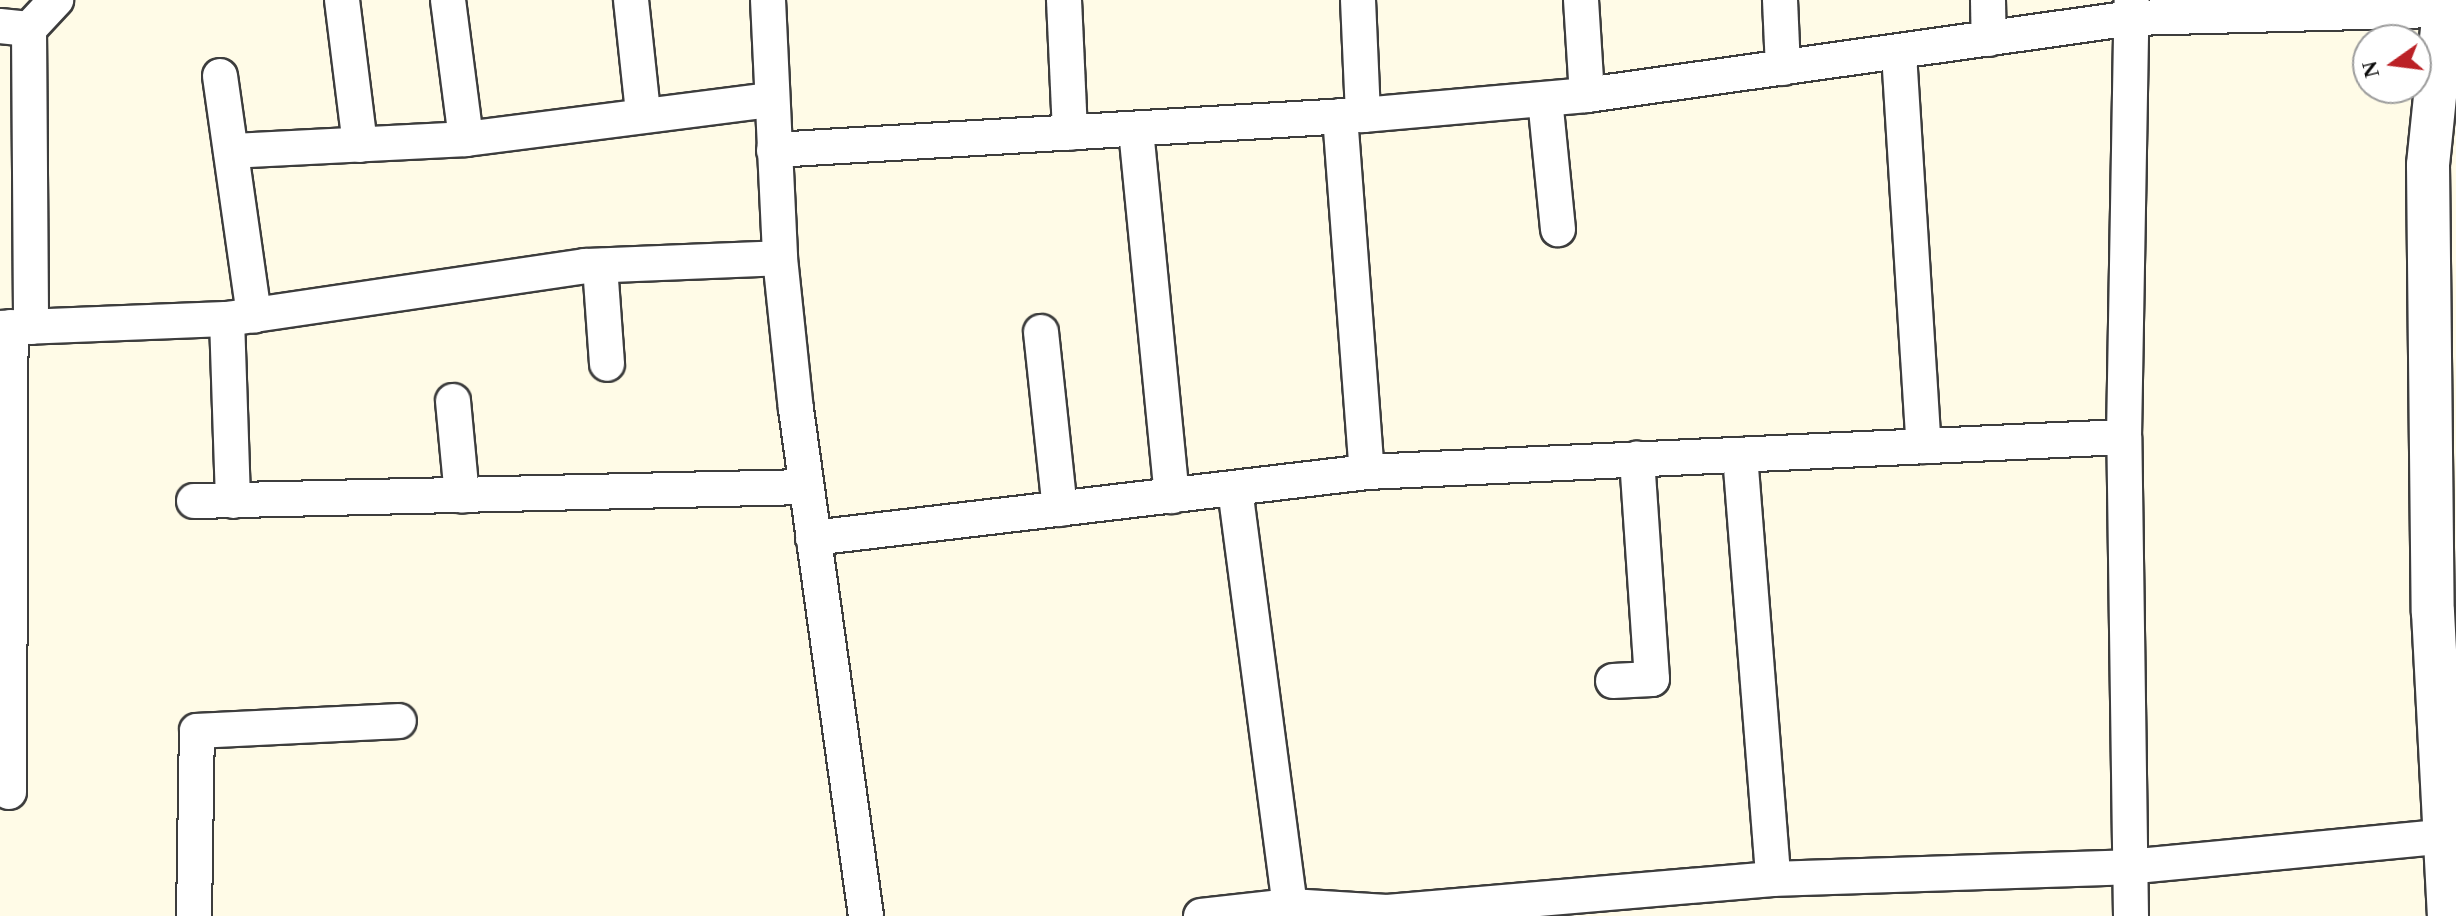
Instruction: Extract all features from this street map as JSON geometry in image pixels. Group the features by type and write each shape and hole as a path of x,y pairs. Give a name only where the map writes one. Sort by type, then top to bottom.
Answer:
{"street":[{"path":"9,792 15,27 56,0"},
{"path":"342,0 360,145"},
{"path":"448,0 466,139"},
{"path":"631,0 643,113"},
{"path":"768,0 780,258 806,487 866,916"},
{"path":"1064,0 1070,133"},
{"path":"1358,0 1352,116 1367,472"},
{"path":"1581,0 1587,95"},
{"path":"1780,0 1783,68"},
{"path":"1988,0 1989,39"},
{"path":"774,150 1352,116 1587,95 1899,54 2132,9 2445,5"},
{"path":"2445,5 2456,65"},
{"path":"2445,5 2428,165 2449,916"},
{"path":"2131,916 2127,867 2124,437 2132,9"},
{"path":"1899,54 1924,446"},
{"path":"220,76 231,151 241,318 233,501"},
{"path":"1545,99 1558,229"},
{"path":"231,151 466,139 643,113 772,100"},
{"path":"1136,130 1172,496"},
{"path":"14,327 241,318 600,266 780,258"},
{"path":"600,266 607,364"},
{"path":"1041,332 1060,509"},
{"path":"453,401 462,496"},
{"path":"813,538 1367,472 2124,437"},
{"path":"1740,455 1773,879"},
{"path":"1613,681 1652,679 1637,459"},
{"path":"194,501 806,487"},
{"path":"1235,489 1290,906"},
{"path":"194,916 197,731 399,721"},
{"path":"1201,916 1290,906 1387,914 1527,906 1773,879 2127,867 2448,837"}]}
